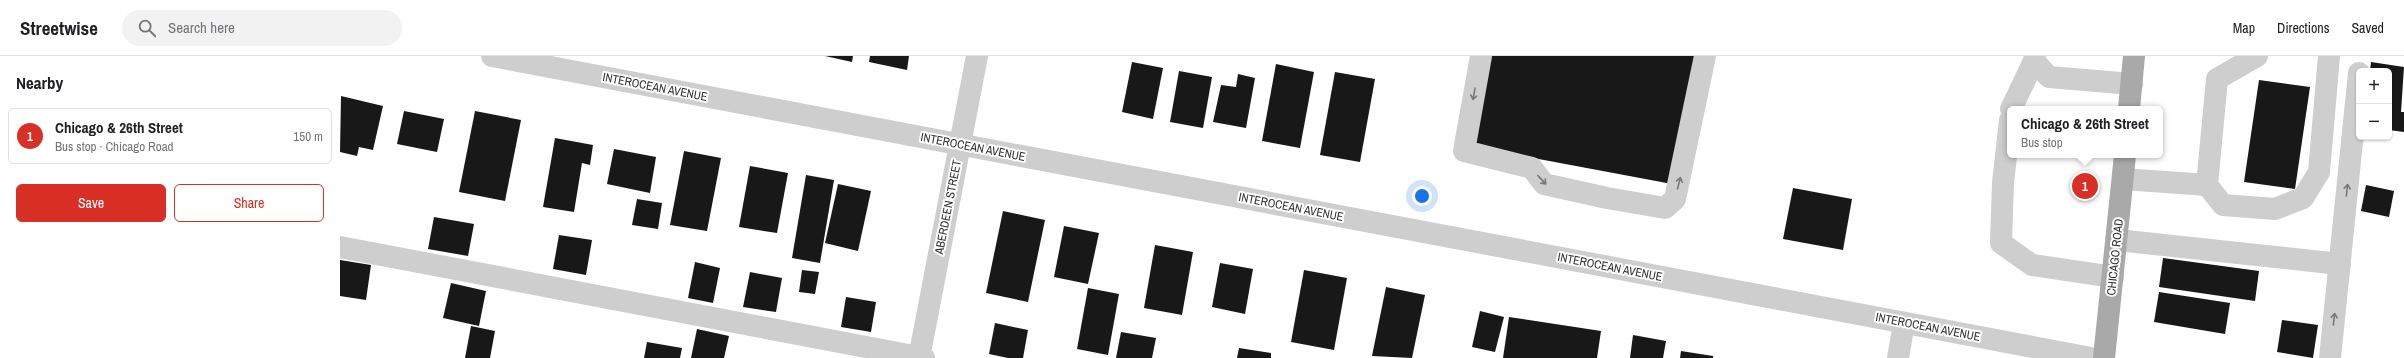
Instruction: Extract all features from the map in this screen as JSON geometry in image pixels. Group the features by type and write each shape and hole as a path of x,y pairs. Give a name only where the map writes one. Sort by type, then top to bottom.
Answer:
{"main road":[{"path":"2129,106 2134,56"},
{"name":"CHICAGO ROAD","path":"2104,358 2125,158"}],"street":[{"name":"INTEROCEAN AVENUE","path":"492,56 2091,358"},
{"name":"ABERDEEN STREET","path":"921,358 977,56"},
{"path":"1481,56 1464,151 1532,168 1544,184 1607,198 1665,208 1675,199 1706,56"},
{"path":"2258,56 2217,79 2208,185 2223,205 2275,209 2303,198 2319,172 2329,56"},
{"path":"2360,68 2361,56"},
{"path":"2012,106 2034,58 2049,77 2132,84"},
{"path":"2330,358 2356,102"},
{"path":"2007,147 2003,183 2001,244 2032,265 2113,277"},
{"path":"2123,179 2208,185"},
{"path":"2117,240 2340,264"},
{"path":"340,248 921,358"},
{"path":"1898,358 1904,322"}],"building":[{"path":"825,56 853,56 852,62"},
{"path":"870,56 909,56 907,70 869,62"},
{"path":"1491,56 1695,56 1672,184 1474,147"},
{"path":"1132,62 1163,68 1153,119 1122,112"},
{"path":"2371,62 2404,67 2401,112 2404,112 2404,132 2392,130 2392,68 2370,68"},
{"path":"1276,64 1314,72 1300,148 1262,141"},
{"path":"1179,71 1212,77 1203,128 1170,122"},
{"path":"1335,72 1375,79 1360,162 1320,155"},
{"path":"1238,74 1255,78 1246,128 1213,122 1221,85 1236,87"},
{"path":"2259,80 2310,87 2295,189 2244,182"},
{"path":"341,96 383,106 373,150 359,147 357,156 340,152"},
{"path":"404,111 444,119 437,152 397,144"},
{"path":"475,111 521,120 505,201 459,192"},
{"path":"555,138 593,145 590,165 582,163 574,212 543,207"},
{"path":"614,149 656,157 650,193 607,184"},
{"path":"684,151 721,158 707,231 670,225"},
{"path":"750,166 788,173 777,233 739,227"},
{"path":"806,175 834,180 820,263 792,258"},
{"path":"838,184 871,191 858,251 825,243"},
{"path":"2366,185 2394,191 2389,217 2361,211"},
{"path":"1793,188 1852,199 1843,250 1783,239"},
{"path":"637,199 662,203 658,229 632,225"},
{"path":"1003,211 1045,220 1028,302 986,293"},
{"path":"434,217 474,224 468,256 428,249"},
{"path":"1064,226 1099,233 1088,284 1054,277"},
{"path":"559,235 592,240 586,275 553,269"},
{"path":"1155,245 1193,252 1182,315 1144,308"},
{"path":"2163,258 2259,271 2255,301 2159,287"},
{"path":"340,260 371,265 366,300 340,296"},
{"path":"695,262 720,268 713,303 688,298"},
{"path":"1220,263 1253,269 1245,314 1212,307"},
{"path":"802,270 819,272 815,294 799,292"},
{"path":"1304,270 1347,278 1334,350 1291,342"},
{"path":"750,272 782,278 776,312 743,307"},
{"path":"451,283 486,291 479,326 443,318"},
{"path":"1386,287 1425,295 1412,358 1372,356"},
{"path":"1088,288 1119,294 1108,355 1077,349"},
{"path":"2159,292 2230,303 2225,334 2154,322"},
{"path":"846,297 876,302 871,332 841,327"},
{"path":"1480,311 1504,317 1495,352 1472,347"},
{"path":"1509,317 1601,331 1597,358 1503,358"},
{"path":"2282,320 2318,325 2313,358 2277,352"},
{"path":"995,323 1028,330 1023,358 1008,358 989,354"},
{"path":"471,326 495,331 490,358 465,358"},
{"path":"697,329 729,336 724,358 691,358"},
{"path":"1121,332 1156,338 1152,358 1116,358"},
{"path":"1633,335 1666,341 1663,358 1630,358"},
{"path":"647,342 682,348 680,358 644,358"},
{"path":"1239,348 1271,353 1271,358 1237,358"},
{"path":"1681,351 1713,356 1713,358 1680,358"}],"place":[{"name":"Chicago & 26th Street","path":"2085,186"}]}
